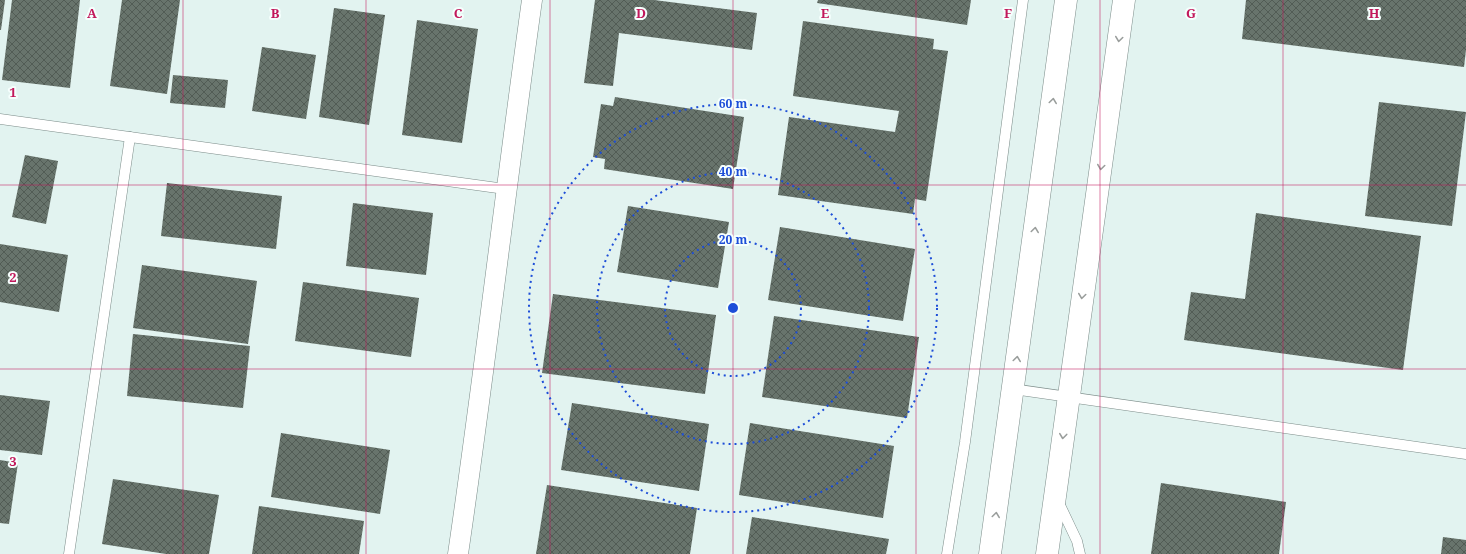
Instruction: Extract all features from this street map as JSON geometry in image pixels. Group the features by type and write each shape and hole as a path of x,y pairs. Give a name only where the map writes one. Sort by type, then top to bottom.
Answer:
{"main road":[{"path":"990,554 1066,0"},
{"path":"1048,554 1068,397 1124,0"}],"street":[{"path":"458,554 482,384 506,189 532,0"}],"lane":[{"path":"947,554 965,442 1023,0"},
{"path":"0,119 506,189"},
{"path":"69,554 130,137"},
{"path":"1013,389 1466,454"},
{"path":"1055,495 1077,541 1080,554"}],"building":[{"path":"0,0 5,0 1,30 0,30"},
{"path":"12,0 80,0 70,88 2,80"},
{"path":"122,0 180,0 167,94 110,86"},
{"path":"595,0 654,0 757,13 752,50 619,33 613,86 584,83"},
{"path":"818,0 971,0 967,25 817,3"},
{"path":"1246,0 1466,0 1466,50 1464,67 1242,39"},
{"path":"334,8 385,15 369,125 319,117"},
{"path":"417,20 478,29 462,143 402,135"},
{"path":"803,21 934,39 933,49 948,51 926,201 915,199 913,214 778,195 789,117 895,132 899,111 793,96"},
{"path":"262,47 316,55 306,119 252,111"},
{"path":"173,75 228,80 225,108 170,103"},
{"path":"615,97 744,117 733,189 604,169 605,159 593,157 601,104 613,106"},
{"path":"1379,102 1466,112 1452,226 1365,216"},
{"path":"25,155 58,161 46,224 12,217"},
{"path":"167,183 282,196 276,249 161,236"},
{"path":"353,203 433,213 426,275 346,266"},
{"path":"628,206 729,222 718,288 617,272"},
{"path":"1256,213 1421,236 1403,370 1184,340 1191,292 1245,299"},
{"path":"780,227 915,249 903,321 768,300"},
{"path":"0,244 68,255 59,312 0,302"},
{"path":"142,265 257,281 248,344 133,328"},
{"path":"303,282 419,298 411,357 295,341"},
{"path":"553,294 716,315 705,394 542,373"},
{"path":"774,316 919,337 907,418 762,397"},
{"path":"133,334 250,346 243,408 127,396"},
{"path":"0,395 50,401 42,455 0,450"},
{"path":"572,403 709,424 699,491 561,470"},
{"path":"750,423 894,446 883,518 739,495"},
{"path":"281,433 390,450 380,514 271,497"},
{"path":"0,460 18,463 9,524 0,523"},
{"path":"113,479 219,495 209,554 166,554 102,544"},
{"path":"1161,483 1286,502 1279,554 1151,554"},
{"path":"547,485 697,508 690,554 536,554"},
{"path":"259,506 364,521 359,554 252,554"},
{"path":"752,517 889,539 886,554 746,554"},
{"path":"1443,537 1466,540 1466,554 1441,554"}]}
